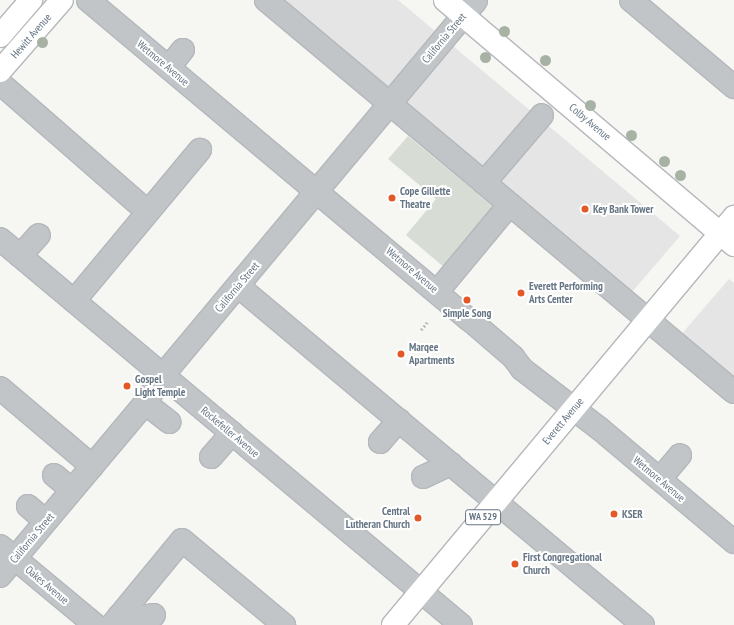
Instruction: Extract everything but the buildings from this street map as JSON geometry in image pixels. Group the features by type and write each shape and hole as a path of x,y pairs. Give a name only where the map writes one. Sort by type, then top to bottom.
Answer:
{"main road":[{"path":"0,36 31,0"},
{"name":"Hewitt Avenue","path":"0,71 62,0"},
{"name":"Colby Avenue","path":"445,0 470,8 730,232"},
{"name":"Everett Avenue","path":"393,625 648,320 730,232"}],"street":[{"name":"Wetmore Avenue","path":"88,0 437,292 513,357 522,369 550,392 574,408 734,542"},
{"path":"266,0 648,320 699,357 732,394"},
{"path":"640,4 704,56 734,86"},
{"name":"California Street","path":"0,576 7,552 45,522 144,403 163,376 470,8"},
{"path":"169,67 183,50"},
{"path":"0,83 148,212"},
{"path":"484,183 542,115"},
{"path":"74,302 200,150"},
{"path":"437,292 510,204"},
{"path":"20,256 39,235"},
{"name":"Rockefeller Avenue","path":"0,239 461,625"},
{"path":"238,286 496,501 631,619"},
{"path":"0,388 92,466"},
{"path":"144,403 169,422"},
{"path":"380,442 399,420"},
{"path":"212,457 232,433"},
{"path":"660,479 680,455"},
{"path":"423,477 451,464"},
{"path":"54,475 72,490"},
{"path":"28,506 45,522"},
{"path":"101,623 185,537 217,575 244,603 284,625"},
{"name":"Oakes Avenue","path":"7,552 101,623"},
{"path":"101,623 154,615"}],"path":[{"path":"421,330 428,321"}],"shaded area":[{"path":"272,0 398,0 680,236 626,299"},
{"path":"408,136 495,208 445,268 406,235 436,199 388,159"},
{"path":"729,279 734,283 734,384 679,337"}],"place":[{"name":"Cope Gillette Theatre","path":"392,198"},
{"name":"Key Bank Tower","path":"585,209"},
{"name":"Everett Performing Arts Center","path":"521,293"},
{"name":"Simple Song","path":"467,300"},
{"name":"Marqee Apartments","path":"401,354"},
{"name":"Gospel Light Temple","path":"127,386"},
{"name":"KSER","path":"614,514"},
{"name":"Central Lutheran Church","path":"418,518"},
{"name":"First Congregational Church","path":"515,564"}]}
